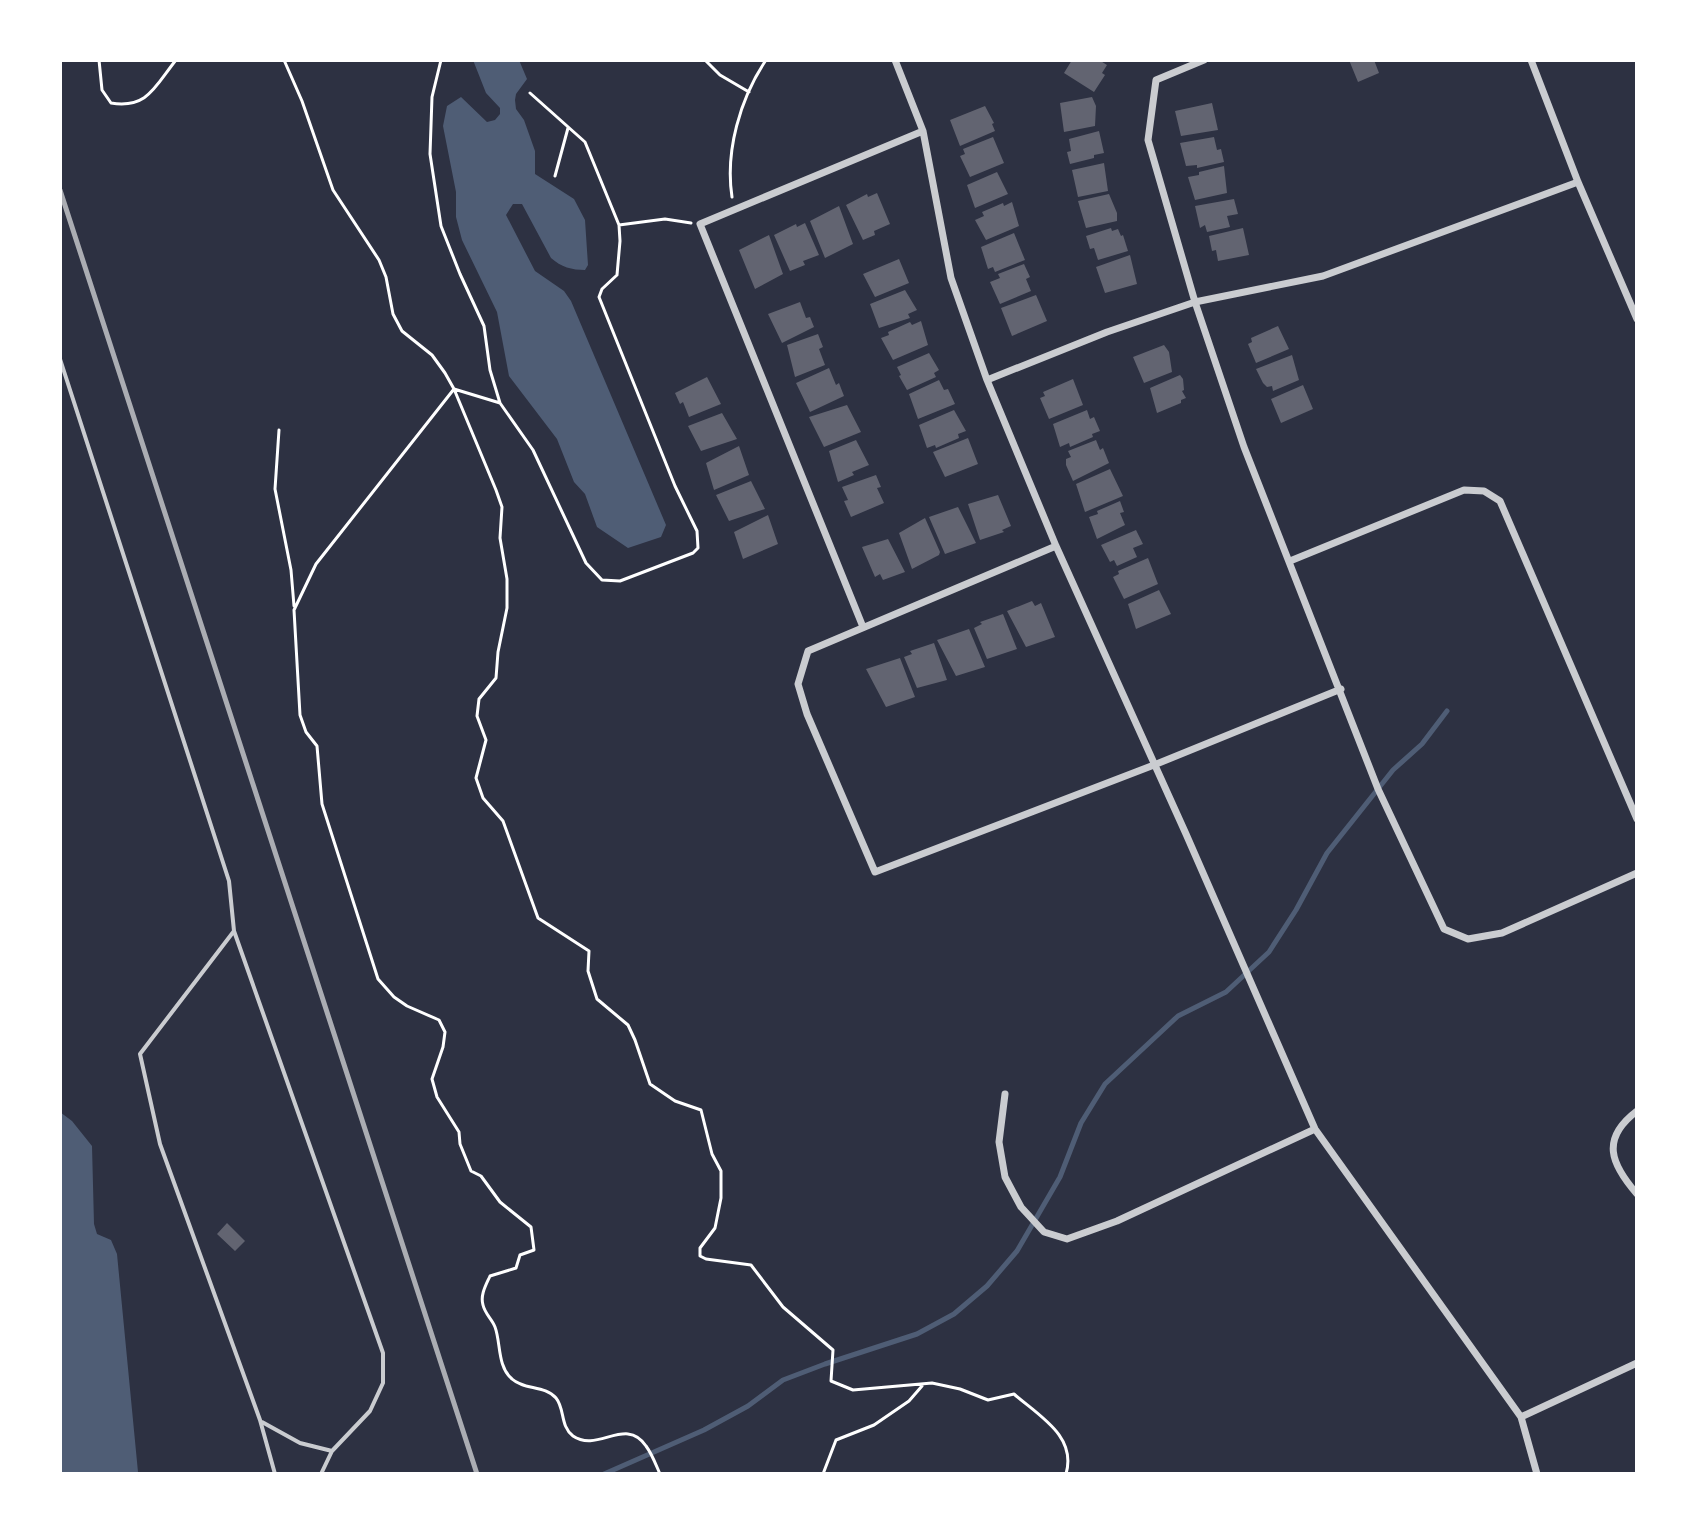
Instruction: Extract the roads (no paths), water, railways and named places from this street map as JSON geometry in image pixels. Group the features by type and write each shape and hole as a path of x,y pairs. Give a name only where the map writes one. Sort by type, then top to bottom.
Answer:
{"street":[{"path":"895,60 923,131 951,278 987,380 1056,546 1315,1129 1521,1417 1537,1474"},
{"path":"1204,60 1156,80 1148,140 1195,302 1244,447 1378,789 1444,929 1468,939 1502,933 1637,873"},
{"path":"1531,60 1578,182 1637,319"},
{"path":"863,627 700,224 923,131"},
{"path":"987,380 1107,332 1195,302 1323,276 1578,182"},
{"path":"1290,561 1464,490 1484,491 1500,501 1637,819"},
{"path":"1056,546 808,651 798,684 807,714 875,872 1341,689"},
{"path":"1005,1094 999,1142 1005,1177 1021,1207 1044,1232 1067,1239 1117,1221 1315,1129"},
{"path":"1637,1111 1618,1131 1612,1152 1619,1173 1637,1194"},
{"path":"1521,1417 1637,1363"}],"lane":[{"path":"60,359 229,881 234,931 383,1353 383,1383 370,1411 332,1451 321,1474"},
{"path":"234,931 140,1054 160,1144 260,1420 275,1474"},
{"path":"260,1420 300,1443 332,1451"}],"water":[{"path":"473,60 519,60 527,79 516,94 516,109 524,120 535,151 535,174 574,199 585,220 588,265 585,270 580,270 563,266 551,258 522,204 513,204 506,215 535,271 564,291 571,301 666,525 661,537 628,548 597,527 585,494 574,482 557,439 509,376 497,312 462,240 443,126 447,106 461,97 487,122 495,120 500,114 500,108 486,93"},
{"path":"60,1112 72,1121 92,1146 94,1224 97,1234 111,1240 117,1254 140,1474 60,1474"}],"waterway":[{"path":"604,1474 704,1430 748,1406 783,1380 917,1334 954,1314 987,1286 1017,1251 1060,1177 1081,1123 1105,1084 1178,1016 1226,992 1269,952 1327,853 1393,770 1422,744 1447,711"}],"railway":[{"path":"60,190 477,1474"}]}
